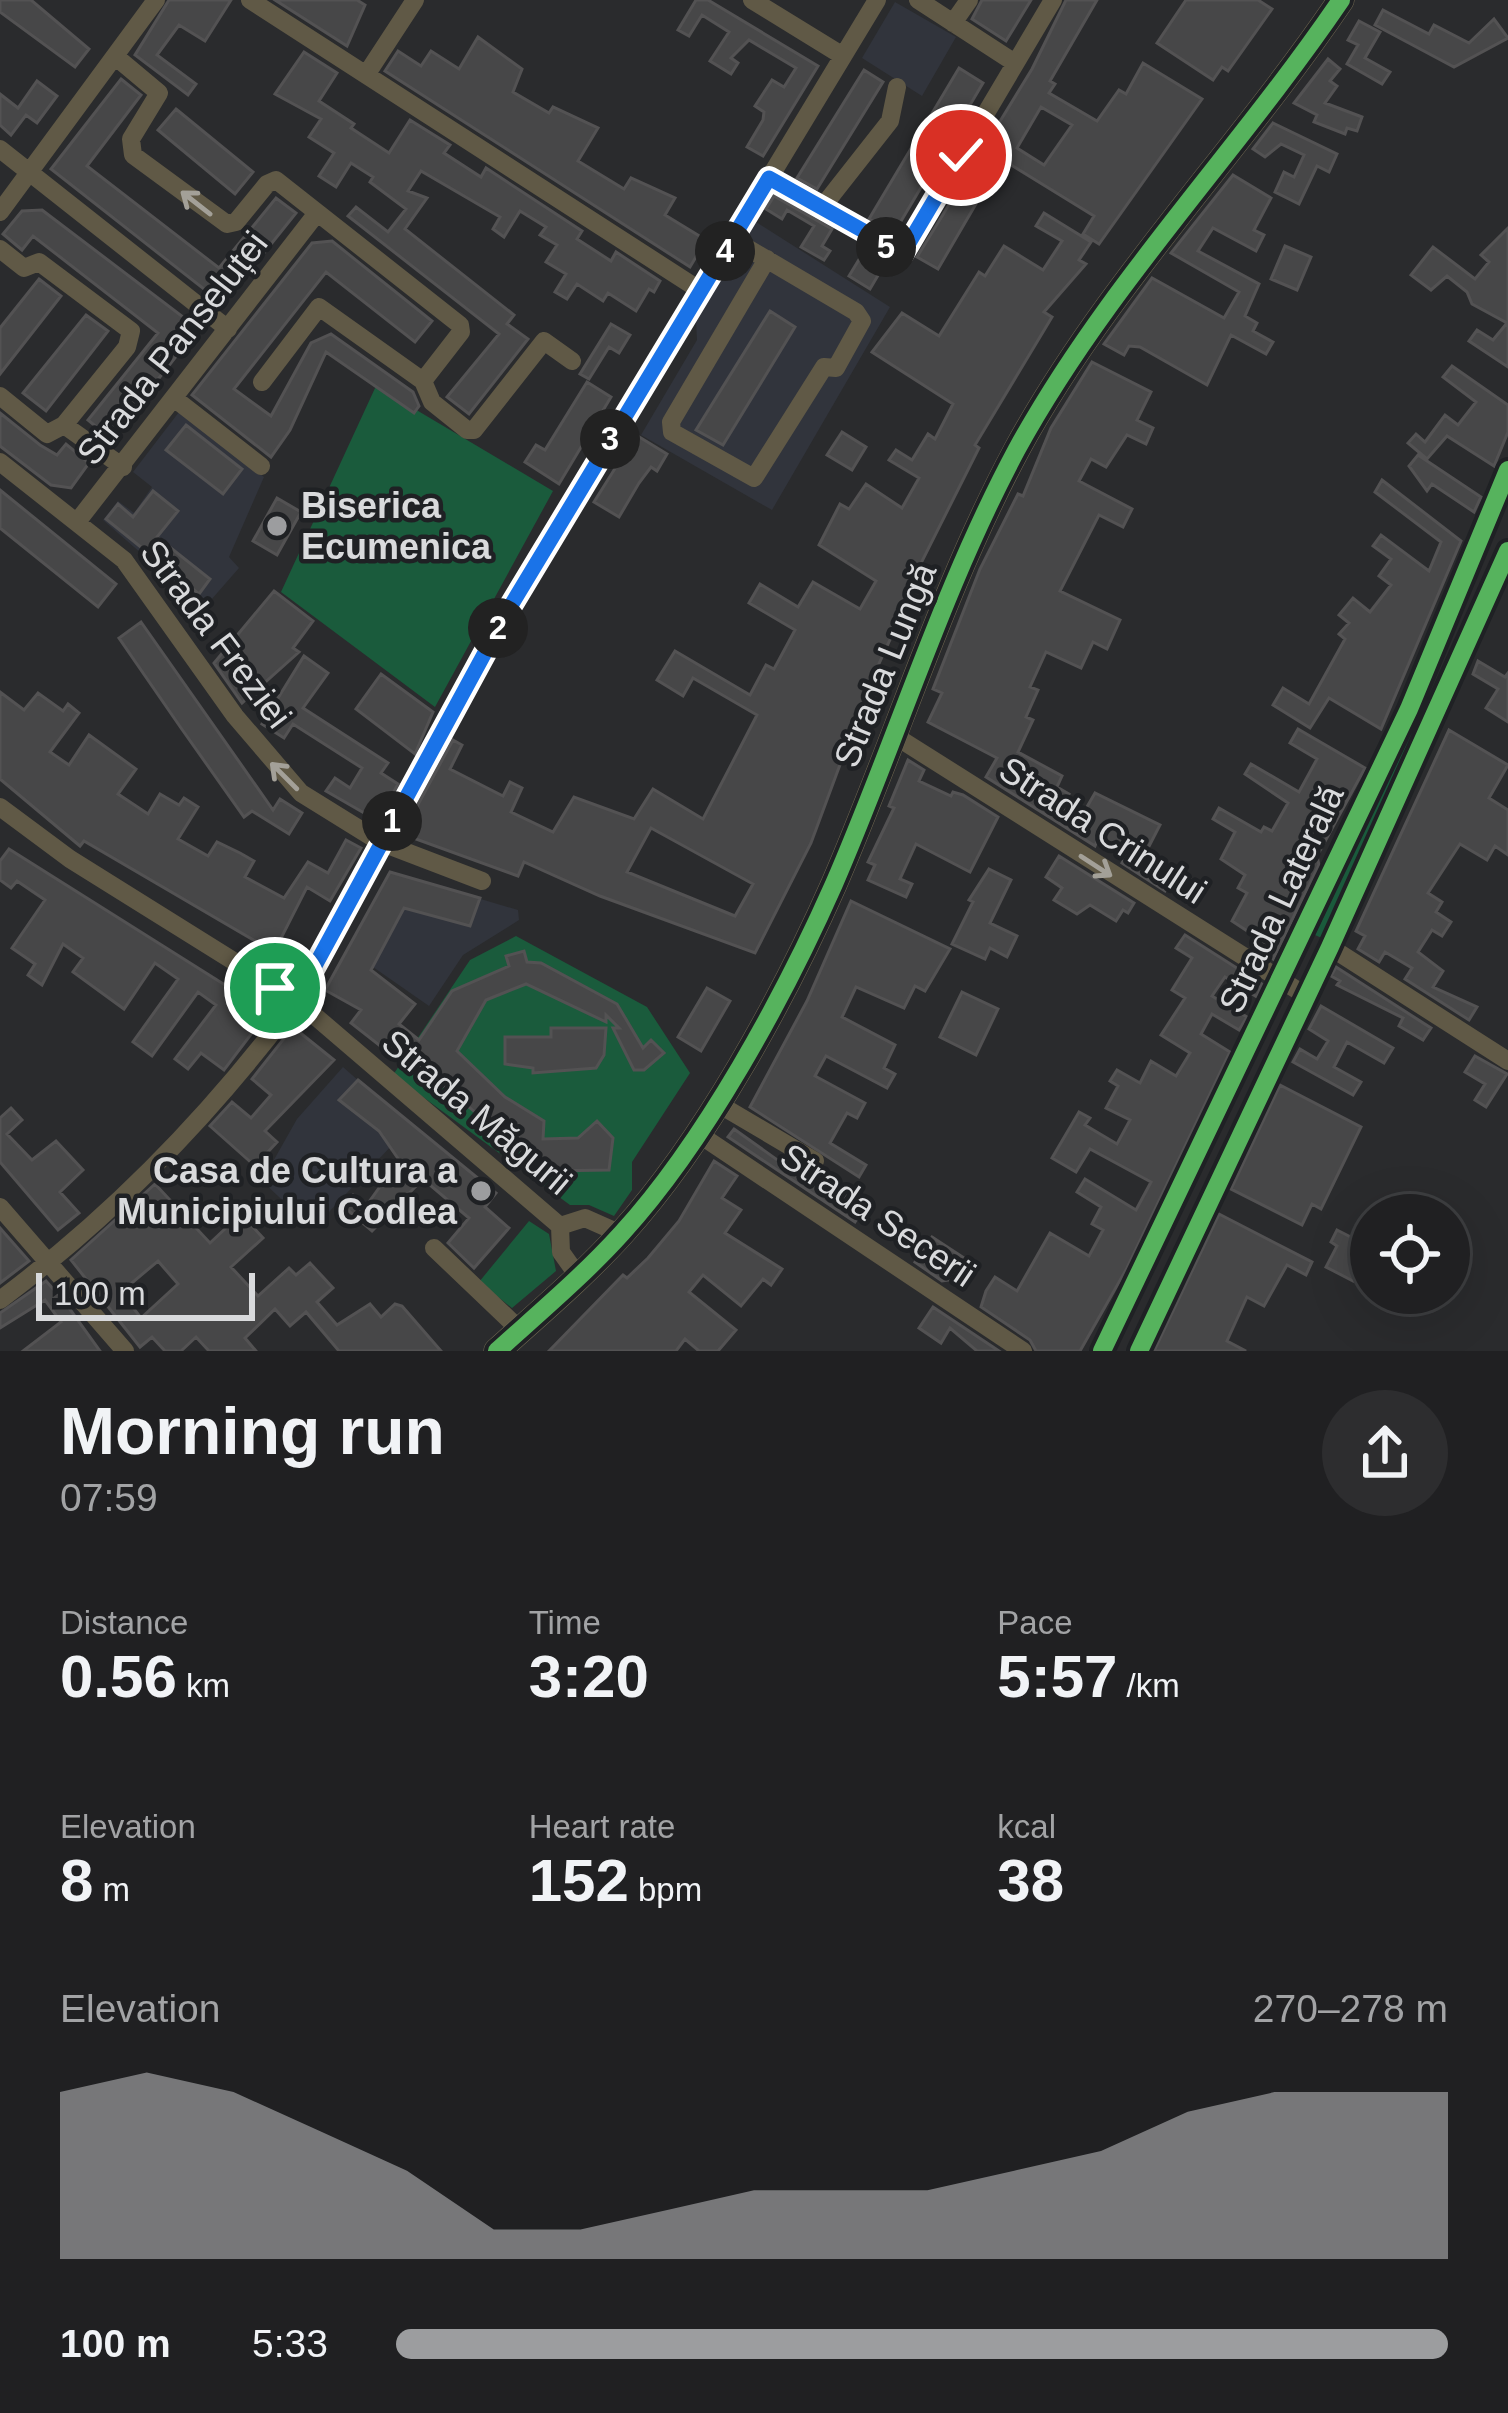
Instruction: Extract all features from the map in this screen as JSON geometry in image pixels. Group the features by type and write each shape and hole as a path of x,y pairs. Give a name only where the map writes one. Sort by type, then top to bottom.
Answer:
{"highway":[{"name":"Strada Lungă","path":"497,1351 621,1234 697,1133 791,974 834,883 950,586 1017,450 1069,362 1165,226 1341,0"}],"street":[{"path":"0,212 156,0"},
{"path":"250,0 701,291"},
{"path":"366,75 415,0"},
{"path":"752,0 843,56"},
{"path":"283,992 304,986 507,612 878,0"},
{"path":"917,0 1016,63"},
{"path":"953,23 969,0"},
{"path":"769,178 903,253 1053,0"},
{"name":"Strada Panseluței","path":"116,56 159,93 131,139 133,155 219,221 236,222 271,180 460,325 461,332 423,381"},
{"path":"68,82 87,96"},
{"path":"820,209 890,121 897,87"},
{"path":"0,149 228,329"},
{"name":"Strada Panseluței","path":"77,522 317,213"},
{"path":"732,239 766,259 862,321 846,358 836,368 824,367 754,478 672,432 671,422 766,259"},
{"path":"0,249 25,268 39,262 131,332 127,347 64,425 47,434 0,396"},
{"path":"262,382 320,307 423,381 432,402 471,431 544,341 572,361"},
{"path":"175,399 261,466"},
{"path":"64,425 123,467"},
{"name":"Strada Freziei","path":"0,462 135,572 235,716 285,778 380,842 482,881"},
{"name":"Strada Laterală","path":"1102,1351 1425,672 1508,470"},
{"name":"Strada Laterală","path":"1139,1351 1307,997 1508,551"},
{"path":"1425,672 1450,684"},
{"name":"Strada Crinului","path":"892,734 1307,997"},
{"path":"0,808 70,859 283,992 287,1013"},
{"path":"1330,947 1508,1061"},
{"path":"287,1013 301,1016 309,1011 312,997 304,986"},
{"name":"Strada Măgurii","path":"309,1011 560,1226 561,1252 578,1276"},
{"path":"0,1300 50,1262 179,1141 287,1013"},
{"path":"715,1102 815,1161"},
{"name":"Strada Secerii","path":"697,1133 1023,1351"},
{"path":"0,1207 125,1351"},
{"path":"560,1226 585,1218 621,1234"},
{"path":"434,1248 520,1330"}],"shaded area":[{"path":"895,2 956,37 922,96 862,58"},
{"path":"756,222 890,307 772,510 641,435 697,340 696,320"},
{"path":"179,412 264,477 229,557 239,568 204,608 103,520 118,501 134,513 152,487 133,472"},
{"path":"390,872 518,910 519,920 463,955 429,1006 373,967 352,1005 325,990"},
{"path":"343,1067 410,1126 313,1229 262,1181 297,1119"}],"green space":[{"path":"376,386 553,491 435,707 281,592"},
{"path":"1413,726 1421,730 1324,939 1315,935"},
{"path":"516,936 647,1007 690,1073 632,1162 632,1190 614,1216 589,1205 570,1205 393,1075 470,960"},
{"path":"529,1221 549,1234 556,1271 512,1308 479,1282"}],"building":[{"path":"0,0 31,0 89,49 75,67 0,12"},
{"path":"169,0 231,0 205,41 179,25 157,55 196,84 188,95 135,55"},
{"path":"275,0 357,0 365,5 347,46"},
{"path":"696,0 708,0 818,66 763,156 747,147 763,120 764,112 755,106 772,80 784,87 796,68 749,40 731,58 738,63 731,74 710,61 729,32 702,15 689,36 678,30"},
{"path":"982,0 1031,0 1006,41 972,19"},
{"path":"1066,0 1097,0 1050,81 1055,84 1049,93 1097,121 1119,90 1126,94 1143,63 1202,99 1099,244 1083,234 1094,216 1008,163 1000,177 994,173 938,269 917,257 1032,69","holes":["1041,107 1072,125 1044,165 1017,148"]},
{"path":"1186,0 1258,0 1272,9 1228,71 1222,67 1213,80 1157,43"},
{"path":"1383,10 1429,34 1434,25 1469,43 1494,19 1508,38 1454,67 1375,25"},
{"path":"1359,21 1380,32 1365,58 1390,72 1382,84 1347,64 1358,45 1348,40"},
{"path":"478,37 522,69 513,92 549,113 553,107 598,128 578,161 624,189 631,178 675,198 665,215 706,240 690,267 385,71 398,51 421,66 431,51 459,69"},
{"path":"304,52 337,73 319,101 354,124 351,128 389,153 410,120 450,145 444,153 481,177 486,168 582,231 577,239 611,261 616,252 660,281 654,292 649,289 636,311 608,293 603,301 577,284 567,299 555,292 566,274 546,262 557,245 540,235 546,227 520,211 504,237 493,229 500,217 421,171 408,191 427,198 405,229 514,315 507,324 528,339 469,414 447,397 499,334 348,216 356,207 388,232 406,209 370,182 373,177 351,163 336,187 319,176 334,153 309,137 321,119 275,94"},
{"path":"1328,59 1340,69 1330,81 1337,86 1325,103 1362,117 1357,131 1347,128 1345,134 1314,122 1317,115 1294,103"},
{"path":"959,68 983,83 894,233 869,219"},
{"path":"864,70 883,82 817,189 797,178"},
{"path":"121,79 141,95 87,166 219,268 276,198 296,213 223,304 51,169"},
{"path":"37,81 57,96 37,123 26,115 11,135 0,125 0,94 18,108"},
{"path":"176,109 253,172 235,194 158,130"},
{"path":"1273,123 1337,154 1329,172 1317,166 1299,204 1275,192 1284,172 1294,177 1304,155 1281,144 1265,157 1253,149"},
{"path":"1233,175 1271,198 1254,230 1264,235 1256,251 1213,228 1198,251 1259,284 1245,316 1257,323 1253,331 1273,342 1266,354 1231,335 1207,385 1140,347 1129,346 1124,355 1104,344 1152,278 1224,318 1239,292 1171,253"},
{"path":"774,196 832,229 822,246 830,251 824,260 801,247 814,226 787,210 782,219 766,209"},
{"path":"42,210 187,320 189,340 111,439 88,420 158,333 33,236 22,250 3,234 22,211"},
{"path":"1044,213 1091,242 1079,260 1086,264 1044,312 1052,317 975,445 979,448 911,583 915,585 871,681 811,843 755,953 600,896 524,862 518,876 402,834 453,740 462,745 450,769 503,796 510,782 522,788 511,812 553,832 574,797 634,819 653,789 703,819 757,715 693,678 683,696 657,680 675,651 750,695 766,665 774,669 795,630 749,603 760,584 798,607 813,582 860,609 876,581 819,545 840,504 849,509 866,484 902,508 919,478 889,460 896,450 912,460 928,434 935,439 953,404 872,352 902,313 939,336 979,272 985,276 1004,246 1043,270 1062,241 1036,226","holes":["651,828 753,884 735,916 627,872"]},
{"path":"1508,228 1508,367 1469,341 1477,330 1493,340 1507,323 1472,304 1467,292 1447,276 1431,290 1411,275 1433,247 1475,279 1489,262 1481,255"},
{"path":"332,241 432,321 415,342 326,272 234,389 271,416 311,343 331,334 413,392 419,406 414,413 326,352 290,430 271,457 192,395 312,243"},
{"path":"1285,246 1311,257 1297,290 1271,279"},
{"path":"866,248 887,260 870,289 849,276"},
{"path":"39,279 61,296 0,374 0,328"},
{"path":"770,311 795,327 723,445 696,430"},
{"path":"86,315 108,331 46,411 23,393"},
{"path":"611,324 630,335 619,353 609,347 589,379 580,374"},
{"path":"1092,362 1151,392 1137,420 1153,428 1146,444 1127,435 1106,467 1091,459 1079,481 1132,509 1123,527 1099,515 1060,591 1120,620 1107,649 1093,642 1081,668 1046,652 1030,687 1038,690 1026,717 1033,720 1018,752 1062,776 1057,787 1069,794 1061,808 1080,819 1095,793 1160,825 1145,854 1202,886 1196,895 1171,881 1165,891 1122,863 1126,856 1097,841 1095,846 986,777 997,758 928,722 942,693 933,689 980,569 1018,494 1023,496 1051,428"},
{"path":"1452,366 1508,405 1508,432 1494,466 1447,436 1427,459 1408,443 1416,434 1425,442 1445,415 1458,425 1476,402 1443,377"},
{"path":"587,382 611,397 559,484 525,462 536,445 545,450"},
{"path":"0,413 57,455 66,444 89,463 71,488 51,485 0,446"},
{"path":"186,425 242,469 223,494 166,450"},
{"path":"842,432 866,447 852,470 827,455"},
{"path":"636,435 667,454 657,471 651,467 619,517 594,502"},
{"path":"1418,455 1481,497 1474,512 1432,484 1427,491 1409,466"},
{"path":"1382,480 1461,541 1381,729 1329,698 1310,728 1273,705 1283,688 1309,704 1345,639 1339,634 1349,623 1339,615 1353,598 1370,612 1391,585 1379,576 1391,559 1373,546 1381,535 1429,571 1441,542 1375,492"},
{"path":"0,490 116,584 98,607 0,528"},
{"path":"153,491 178,511 157,537 210,579 199,594 106,519 118,504 133,517"},
{"name":"Biserica Ecumenica","path":"277,498 301,512 277,555 253,541"},
{"path":"274,591 313,621 293,648 299,652 242,703 214,663"},
{"path":"141,622 273,810 280,799 302,813 289,834 252,811 244,817 181,728 119,638"},
{"path":"304,656 328,673 303,708 388,763 381,773 398,784 378,821 326,791 335,778 350,788 362,768 293,724 284,738 262,724"},
{"path":"1478,661 1505,677 1508,673 1508,722 1486,708 1498,689 1473,674"},
{"path":"381,674 433,712 415,754 356,709"},
{"path":"0,692 24,710 38,693 63,711 68,704 79,713 50,752 69,765 89,735 136,769 118,794 148,814 160,794 179,805 184,798 198,807 178,839 208,856 217,842 240,853 254,861 245,877 284,898 308,862 328,873 346,840 361,848 330,901 307,887 274,952 84,841 80,846 0,779"},
{"path":"1298,729 1365,768 1317,856 1319,865 1273,959 1259,950 1264,942 1232,921 1247,893 1238,888 1245,875 1221,859 1235,832 1213,819 1219,808 1261,832 1264,827 1272,831 1288,803 1245,774 1251,764 1299,792 1317,759 1290,743"},
{"path":"1449,730 1508,765 1489,798 1508,810 1508,855 1495,846 1487,860 1460,844 1428,893 1442,902 1436,912 1451,922 1442,936 1432,930 1418,952 1443,971 1433,987 1477,1007 1469,1020 1405,979 1412,968 1385,952 1379,962 1358,949 1365,936 1356,931"},
{"path":"908,760 924,770 919,781 951,796 953,792 963,795 998,817 970,872 916,844 900,879 912,884 906,897 868,880 875,865 868,862 894,808 889,806"},
{"path":"9,849 268,1012 224,1070 201,1053 188,1069 175,1059 216,1005 198,992 152,1056 133,1042 178,979 155,963 124,1009 73,972 83,958 63,944 42,985 28,975 35,964 12,948 45,900 17,881 11,888 0,880 0,861"},
{"path":"1059,856 1134,903 1128,913 1123,910 1116,921 1090,905 1077,914 1054,900 1062,888 1046,877"},
{"path":"989,869 1011,880 990,923 1017,936 1007,957 990,948 985,959 952,944 973,902 969,900"},
{"path":"390,872 480,898 470,926 404,908 371,970 415,1004 399,1024 419,1040 452,991 509,966 506,956 524,951 527,962 541,963 617,1004 643,1048 651,1040 664,1053 644,1070 634,1070 613,1028 619,1028 606,1015 606,1022 526,984 486,1000 457,1051 505,1097 544,1121 543,1139 578,1138 597,1121 613,1138 609,1170 546,1171 399,1049 393,1056 351,1023 361,1010 325,990"},
{"path":"851,901 950,949 925,991 915,986 904,1008 856,987 842,1017 895,1045 884,1068 895,1074 887,1088 826,1056 815,1076 865,1103 857,1118 847,1113 830,1143 866,1165 859,1177 750,1107 807,1001"},
{"path":"1185,935 1262,984 1257,997 1225,977 1212,996 1247,1017 1239,1030 1212,1014 1201,1034 1230,1052 1127,1268 1080,1351 1036,1351 1030,1340 981,1307 986,1291 995,1277 1017,1291 1050,1233 1089,1256 1103,1230 1092,1224 1101,1207 1077,1192 1085,1179 1136,1210 1151,1182 1090,1149 1076,1172 1052,1158 1079,1112 1090,1118 1085,1125 1117,1144 1130,1120 1106,1108 1118,1086 1110,1081 1117,1070 1140,1083 1151,1061 1176,1076 1190,1053 1161,1035 1185,998 1172,990 1192,958 1176,948"},
{"path":"1336,967 1431,1028 1423,1040 1399,1026 1403,1018 1337,985 1340,981 1331,976"},
{"path":"707,988 730,1001 701,1051 678,1037"},
{"path":"962,992 998,1009 976,1055 940,1037"},
{"path":"1321,1006 1393,1048 1384,1063 1347,1042 1334,1067 1361,1082 1353,1095 1293,1062 1300,1049 1317,1059 1328,1041 1309,1029"},
{"path":"293,1027 334,1060 265,1131 277,1142 255,1166 210,1126 232,1102 251,1118 271,1095 252,1079"},
{"path":"551,1028 606,1028 604,1055 596,1068 533,1073 533,1068 505,1064 505,1037 551,1037"},
{"path":"1475,1056 1507,1074 1486,1107 1475,1100 1485,1084 1465,1072"},
{"path":"358,1080 496,1193 485,1207 509,1228 474,1268 448,1243 469,1218 423,1179 372,1231 343,1206 353,1195 366,1206 399,1160 379,1131 339,1100"},
{"path":"1280,1085 1361,1127 1321,1209 1312,1204 1302,1225 1231,1189"},
{"path":"11,1108 22,1120 7,1134 32,1160 56,1141 83,1170 60,1192 79,1213 58,1230 0,1162 0,1118"},
{"path":"734,1129 811,1184 834,1196 842,1184 868,1202 855,1222 728,1137"},
{"path":"714,1161 737,1176 722,1198 741,1210 725,1233 782,1269 771,1285 763,1279 741,1306 703,1275 689,1292 736,1330 718,1351 699,1351 685,1339 676,1351 549,1351 623,1275 627,1278 648,1258 679,1221"},
{"path":"155,1184 210,1243 241,1214 263,1238 231,1267 258,1296 289,1268 296,1275 310,1263 333,1288 317,1302 337,1325 370,1304 381,1317 395,1304 402,1306 441,1351 339,1351 306,1312 290,1326 275,1309 245,1338 256,1351 209,1351 196,1337 181,1351 165,1351 152,1337 140,1347 71,1260","holes":["158,1261 178,1284 141,1318 121,1292"]},
{"path":"1219,1214 1312,1262 1306,1275 1287,1265 1264,1306 1247,1297 1227,1341 1246,1351 1154,1351"},
{"path":"0,1228 29,1261 0,1283"},
{"path":"1337,1230 1350,1237 1350,1279 1326,1267 1337,1246 1331,1242"},
{"path":"932,1237 967,1260 955,1279 942,1281 915,1262"},
{"path":"46,1281 100,1351 23,1351 61,1322 45,1300 0,1328 0,1313"},
{"path":"933,1307 999,1351 977,1351 950,1328 941,1343 919,1328"}],"cycle path":[{"path":"497,1351 622,1233 712,1112 814,928 966,556 1017,449 1091,331 1341,0"},
{"path":"1102,1351 1409,709 1508,470"},
{"path":"1139,1351 1330,947 1508,551"}],"place":[{"name":"Biserica Ecumenica","path":"277,526"},
{"name":"Casa de Cultura a Municipiului Codlea","path":"481,1191"}],"route":[{"path":"275,988 283,992 290,986 304,986 507,612 769,178 903,253 961,155"}]}
